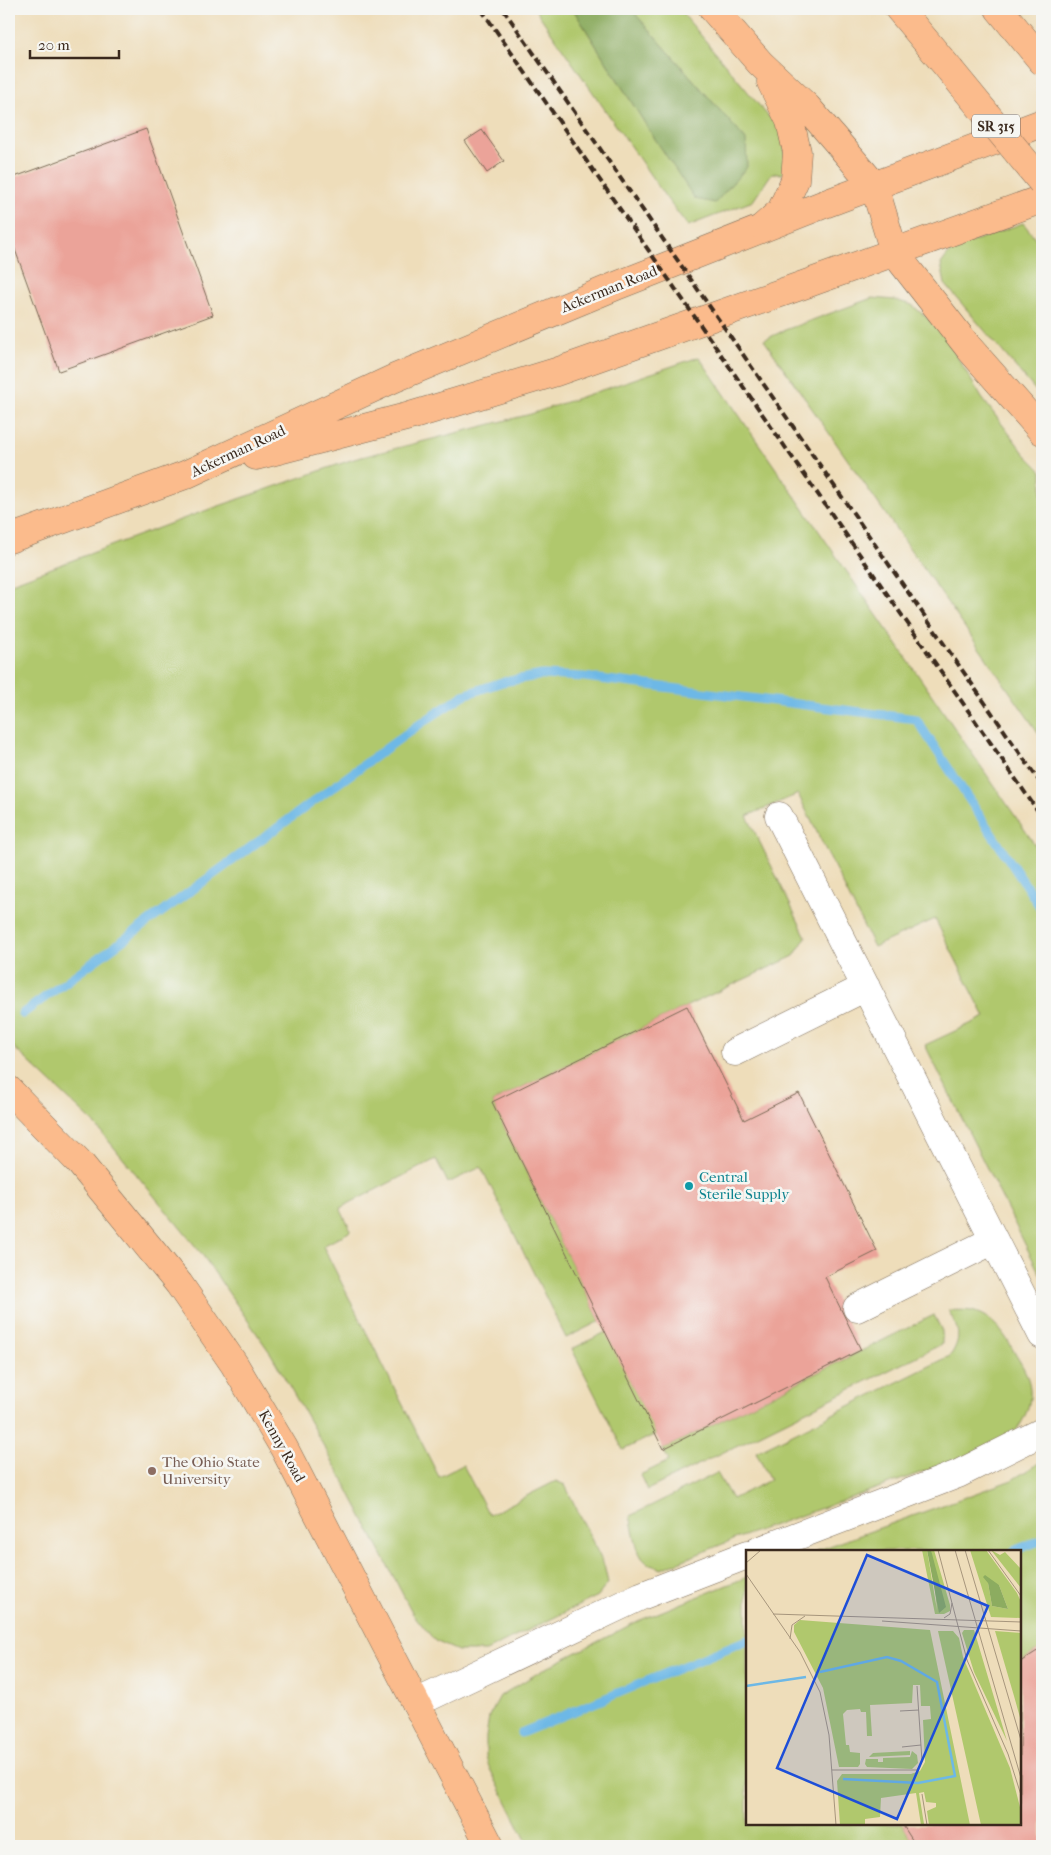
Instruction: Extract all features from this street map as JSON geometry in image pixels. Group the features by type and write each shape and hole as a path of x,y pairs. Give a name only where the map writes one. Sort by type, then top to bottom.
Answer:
{"main road":[{"path":"713,9 760,63 807,107 874,185 894,252 969,348 1042,431"},
{"name":"SR 315","path":"899,9 1042,182"},
{"path":"999,9 1035,52"},
{"path":"760,63 790,121 797,152 795,180 785,203 781,210 763,227"},
{"name":"Ackerman Road","path":"185,476 394,378 763,227 1042,123"},
{"name":"Ackerman Road","path":"9,539 185,476 410,416 556,372 1042,199"},
{"name":"Kenny Road","path":"9,1090 80,1163 173,1276 234,1364 284,1448 490,1846"}],"lane":[{"path":"779,816 1042,1335"},
{"path":"735,1052 866,987"},
{"path":"857,1308 994,1240"},
{"path":"761,1550 958,1474 1042,1432"},
{"path":"416,1703 641,1596 746,1555"}],"green space":[{"path":"535,9 573,9 651,133 746,140 631,9 679,9 768,116 780,124 786,155 783,174 772,173 753,201 688,226 667,199"},
{"path":"573,9 631,9 746,140 747,167 715,203 695,199"},
{"path":"1023,223 1042,246 1042,398 945,284 941,264 952,249"},
{"path":"872,298 895,300 912,305 941,330 982,398 1024,453 1042,471 1042,738 764,340 785,330"},
{"path":"699,357 1042,855 1042,1278 925,1045 985,1017 935,919 874,947 798,794 747,816 806,937 794,956 687,1006 492,1102 600,1321 566,1338 481,1167 448,1183 436,1159 340,1208 351,1231 323,1246 439,1477 463,1465 489,1515 556,1481 565,1485 604,1565 608,1583 598,1596 486,1651 458,1651 435,1641 413,1614 342,1478 271,1354 201,1253 93,1122 9,1043 9,584 196,514 354,459 531,414"},
{"path":"948,1310 972,1311 981,1314 997,1326 1027,1375 1030,1397 1025,1415 1016,1430 1004,1443 735,1539 661,1569 642,1558 637,1547 630,1516 717,1473 732,1499 770,1480 756,1452 950,1356 957,1343 958,1333"},
{"path":"934,1315 942,1331 942,1344 647,1490 640,1475 669,1461 663,1449"},
{"path":"606,1332 656,1434 623,1450 572,1349"},
{"path":"1042,1461 1042,1648 1021,1661 1021,1550 819,1550 1012,1480"},
{"path":"746,1577 746,1825 903,1825 916,1846 529,1846 489,1767 486,1757 486,1737 489,1716 500,1696 546,1668 638,1621"}],"building":[{"path":"146,129 213,315 59,371 9,233 9,179"},
{"path":"482,130 504,161 487,173 465,141"},
{"name":"Central Sterile Supply","path":"687,1006 744,1120 799,1093 877,1251 825,1277 861,1350 663,1449 492,1102"},
{"path":"1042,1648 1042,1846 916,1846 903,1825 1021,1825 1021,1661"}],"waterway":[{"path":"22,1014 417,726 464,695 502,682 543,675 584,677 916,719 1042,910"},
{"path":"1016,1550 1042,1540"},
{"path":"521,1733 746,1640"}],"railway":[{"path":"481,9 1042,817"},
{"path":"503,9 1042,785"}],"place":[{"name":"Central Sterile Supply","path":"689,1186"},
{"name":"The Ohio State University","path":"152,1471"}]}
